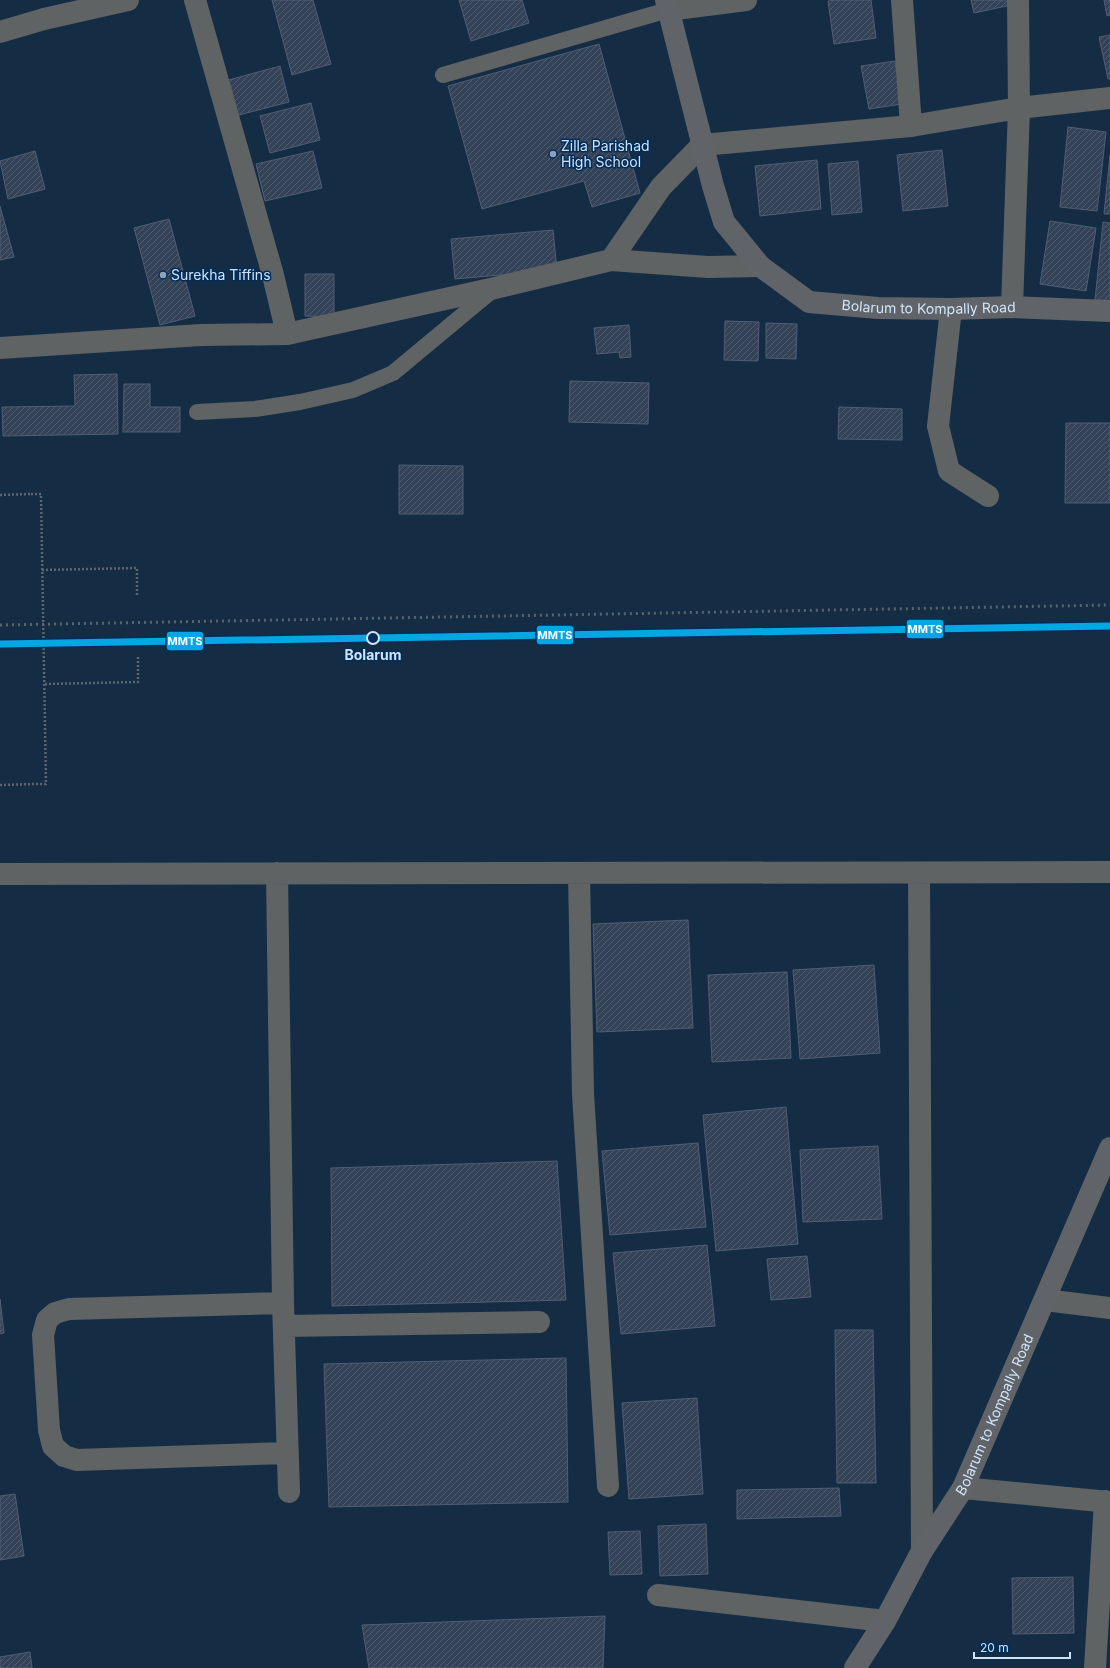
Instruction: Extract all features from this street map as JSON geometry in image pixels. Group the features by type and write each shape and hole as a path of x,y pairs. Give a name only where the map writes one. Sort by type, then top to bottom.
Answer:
{"main road":[{"name":"Bolarum to Kompally Road","path":"667,5 712,186 724,222 760,266 809,302 878,308 1012,307 1110,311"},
{"name":"Bolarum to Kompally Road","path":"855,1668 885,1621 922,1551 963,1488 1110,1148"}],"street":[{"path":"0,32 44,19 128,0"},
{"path":"195,0 273,275 287,334"},
{"path":"667,5 746,0"},
{"path":"902,0 911,126"},
{"path":"1012,307 1019,108 1018,0"},
{"path":"611,260 661,187 702,145 911,126 1019,108 1110,98"},
{"path":"0,348 201,335 287,334 496,288 611,260 708,267 760,266"},
{"path":"951,308 938,426 949,471 988,496"},
{"path":"919,872 922,1551"},
{"path":"0,874 1110,872"},
{"path":"277,873 283,1303 289,1492"},
{"path":"579,873 583,1094 608,1486"},
{"path":"1044,1300 1110,1308"},
{"path":"283,1303 69,1310 55,1313 47,1320 43,1335 49,1430 53,1446 64,1456 77,1460 287,1453"},
{"path":"284,1326 539,1322"},
{"path":"963,1488 1107,1502 1095,1668"},
{"path":"658,1595 885,1621"}],"lane":[{"path":"443,75 667,5"},
{"path":"197,412 255,409 300,402 353,390 393,372 496,288"}],"path":[{"path":"0,495 41,494 46,784 0,785"},
{"path":"42,570 137,568 137,596"},
{"path":"45,684 138,682 138,655"}],"building":[{"path":"272,0 313,0 331,64 292,75"},
{"path":"459,0 522,0 529,23 471,41"},
{"path":"871,0 876,38 834,44 828,1"},
{"path":"971,0 1015,0 1016,4 974,13"},
{"path":"1104,0 1110,0 1110,15 1107,16"},
{"path":"1110,35 1110,79 1108,79 1099,37"},
{"path":"599,44 640,193 592,207 584,181 482,209 448,86"},
{"path":"895,61 902,104 869,109 861,66"},
{"path":"280,66 289,102 235,116 225,81"},
{"path":"311,103 320,140 270,153 260,116"},
{"path":"1068,127 1106,132 1097,211 1060,207"},
{"path":"942,150 948,206 903,211 897,155"},
{"path":"35,151 45,189 8,199 0,161"},
{"path":"313,151 322,188 265,201 256,164"},
{"path":"1110,155 1110,214 1104,214"},
{"path":"817,160 821,209 760,216 755,166"},
{"path":"858,161 862,212 832,215 828,164"},
{"path":"0,206 14,257 0,260"},
{"path":"169,219 195,316 160,325 134,228"},
{"path":"1050,221 1096,228 1086,291 1040,284"},
{"path":"1103,222 1110,223 1110,302 1095,300"},
{"path":"553,230 557,270 455,279 451,239"},
{"path":"305,274 334,274 334,317 305,316"},
{"path":"725,321 759,322 758,361 724,360"},
{"path":"766,323 797,324 796,359 766,358"},
{"path":"629,325 631,357 620,358 619,352 597,354 594,328"},
{"path":"117,374 118,434 3,436 2,407 75,406 74,375"},
{"path":"570,381 649,383 648,424 569,422"},
{"path":"124,384 150,384 150,407 180,407 180,432 123,432"},
{"path":"839,407 902,409 902,440 838,439"},
{"path":"1066,423 1110,423 1110,503 1065,503"},
{"path":"399,465 463,466 463,514 399,514"},
{"path":"688,920 693,1028 597,1032 593,924"},
{"path":"874,965 880,1053 800,1059 793,970"},
{"path":"787,972 791,1058 712,1062 708,975"},
{"path":"786,1107 798,1244 716,1251 703,1115"},
{"path":"698,1143 706,1227 610,1235 602,1151"},
{"path":"878,1146 882,1219 803,1222 800,1150"},
{"path":"557,1161 566,1300 332,1306 331,1168"},
{"path":"707,1245 715,1326 621,1334 613,1253"},
{"path":"807,1256 811,1297 771,1300 767,1259"},
{"path":"0,1299 4,1333 0,1334"},
{"path":"835,1330 873,1330 876,1483 837,1483"},
{"path":"566,1358 568,1502 329,1507 324,1364"},
{"path":"697,1398 703,1494 629,1499 622,1403"},
{"path":"839,1488 841,1516 737,1519 737,1490"},
{"path":"15,1494 24,1556 0,1560 0,1496"},
{"path":"706,1524 708,1574 660,1576 658,1526"},
{"path":"640,1531 642,1574 610,1575 608,1532"},
{"path":"1073,1577 1074,1633 1013,1634 1012,1578"},
{"path":"605,1616 603,1668 369,1668 362,1625"},
{"path":"30,1652 32,1668 0,1668 0,1657"}],"railway":[{"path":"0,625 1110,605"}],"transit line":[{"name":"MMTS","path":"0,644 1110,626"}],"place":[{"name":"Zilla Parishad High School","path":"553,154"},
{"name":"Surekha Tiffins","path":"163,275"},
{"name":"Bolarum","path":"373,638"}]}
